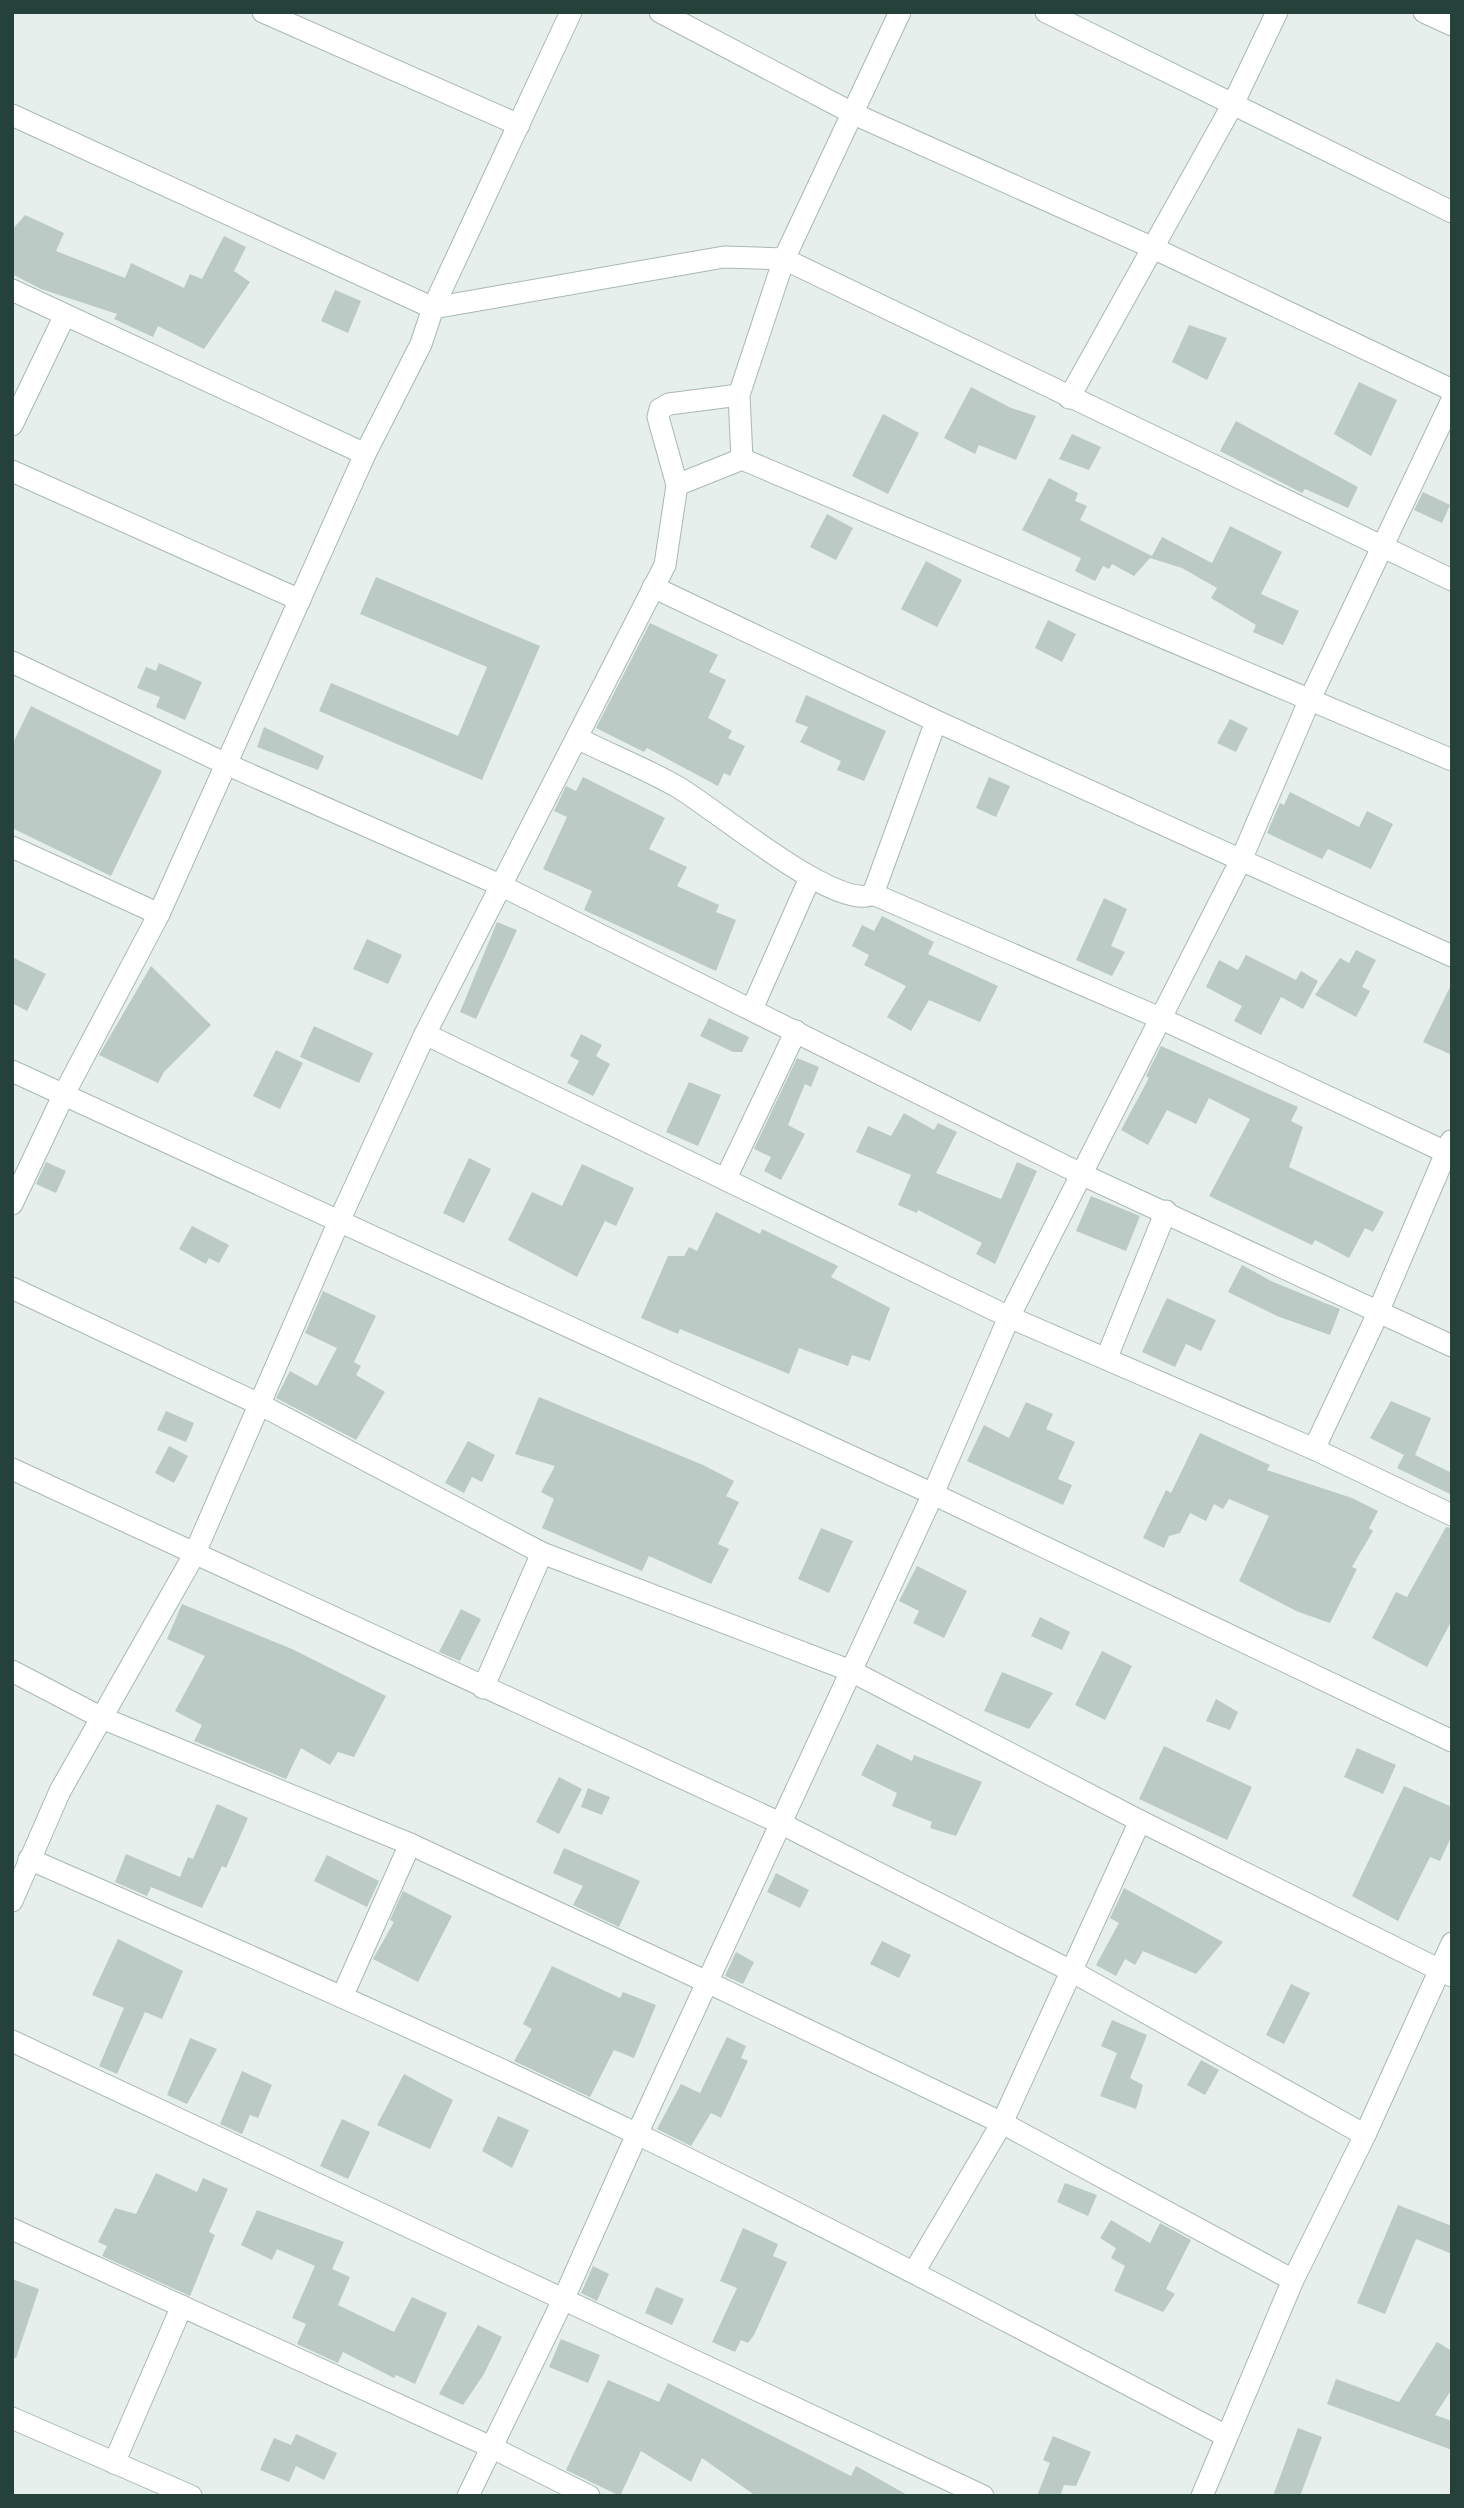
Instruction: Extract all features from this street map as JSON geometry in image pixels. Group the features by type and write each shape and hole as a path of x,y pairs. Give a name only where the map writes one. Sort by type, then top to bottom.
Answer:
{"street":[{"path":"263,12 519,125"},
{"path":"12,1204 64,1094 159,915 365,454 416,354 433,308 571,12"},
{"path":"660,12 854,114 1151,247 1452,390"},
{"path":"742,459 739,395 784,259 900,12"},
{"path":"1046,12 1452,212"},
{"path":"1069,398 1233,104 1277,12"},
{"path":"1424,12 1452,25"},
{"path":"12,114 433,308 724,257 784,259 1452,580"},
{"path":"12,290 365,454"},
{"path":"12,425 65,315"},
{"path":"12,1901 60,1791 194,1555 340,1219 425,1034 500,885 579,739 665,565 677,485 658,417 660,409 670,404 739,395"},
{"path":"468,2496 564,2298 933,1494 1009,1317 1241,860 1310,699 1385,546 1452,400"},
{"path":"677,485 742,459 1452,760"},
{"path":"12,471 300,600"},
{"path":"653,587 936,721 1452,956"},
{"path":"12,662 226,764 500,885 1081,1174 1166,1211 1452,1346"},
{"path":"873,894 936,721"},
{"path":"579,739 677,786 810,878 848,895 862,897 873,894 1450,1149 1378,1313 1314,1449"},
{"path":"12,846 159,915"},
{"path":"752,1009 810,878"},
{"path":"726,1178 796,1031"},
{"path":"425,1034 1009,1317 1107,1357 1314,1449 1452,1515"},
{"path":"12,1071 340,1219 933,1494 1452,1741"},
{"path":"1107,1357 1166,1211"},
{"path":"12,1288 258,1404 542,1553 851,1671 1140,1821 1445,1973"},
{"path":"12,1469 780,1823 1073,1972 1365,2135"},
{"path":"483,1688 542,1553"},
{"path":"12,1671 102,1718 410,1844 707,1982 1002,2123 1293,2280"},
{"path":"914,2273 1002,2123 1140,1821"},
{"path":"342,1997 410,1844"},
{"path":"29,1858 342,1997 637,2134 914,2273 1226,2436"},
{"path":"1202,2496 1293,2280 1445,1973 1452,1943"},
{"path":"12,2042 984,2496"},
{"path":"12,2229 491,2447 589,2496"},
{"path":"114,2463 182,2306"},
{"path":"12,2418 191,2496"}],"building":[{"path":"25,215 64,233 56,251 125,278 131,263 184,288 190,274 202,279 224,236 246,247 234,271 250,282 204,349 158,326 153,337 114,319 117,314 41,289 12,274 12,230"},
{"path":"335,290 361,301 348,333 321,321"},
{"path":"1189,325 1227,338 1207,380 1172,362"},
{"path":"1359,382 1397,400 1371,456 1334,434"},
{"path":"971,387 1011,408 1036,416 1016,460 979,445 975,454 944,438"},
{"path":"883,414 919,433 888,494 852,476"},
{"path":"1236,421 1358,487 1348,508 1305,489 1302,493 1220,451"},
{"path":"1072,434 1101,447 1089,470 1059,459"},
{"path":"1049,478 1078,493 1075,501 1087,506 1080,520 1152,556 1162,537 1212,563 1230,526 1282,552 1261,594 1299,611 1283,645 1253,632 1256,625 1211,598 1217,588 1182,568 1150,558 1134,576 1112,564 1109,569 1103,566 1095,581 1075,571 1081,558 1022,530"},
{"path":"1423,492 1450,505 1442,523 1414,510"},
{"path":"827,514 853,528 836,560 810,547"},
{"path":"926,561 962,580 937,627 901,609"},
{"path":"376,577 540,646 482,780 319,711 331,683 458,736 487,667 360,614"},
{"path":"1048,620 1076,634 1062,662 1035,648"},
{"path":"650,623 718,655 709,672 726,680 708,718 732,731 728,738 745,746 730,776 724,773 718,786 647,748 644,752 596,728"},
{"path":"159,663 202,682 185,720 156,707 160,697 137,688 146,667 156,671"},
{"path":"806,695 886,731 864,781 837,770 841,761 800,742 808,727 795,722"},
{"path":"31,706 162,771 111,876 12,828 12,745"},
{"path":"1230,719 1248,728 1236,752 1217,743"},
{"path":"264,727 324,756 318,770 257,747"},
{"path":"583,777 665,818 649,849 687,867 677,886 719,905 716,912 736,920 716,971 584,910 592,891 543,869 567,817 554,811 566,786 576,791"},
{"path":"989,777 1010,786 996,817 976,808"},
{"path":"1290,792 1359,827 1367,811 1393,824 1371,869 1328,849 1322,859 1267,833 1280,803 1284,805"},
{"path":"1104,898 1127,909 1111,946 1125,952 1112,976 1076,960"},
{"path":"882,916 934,942 928,954 998,986 980,1022 929,1000 911,1031 887,1017 906,986 864,965 869,955 852,946 862,925 874,931"},
{"path":"497,922 517,930 476,1019 460,1012"},
{"path":"367,939 402,955 388,984 353,969"},
{"path":"1356,950 1376,960 1362,987 1370,991 1356,1017 1315,995 1340,958 1349,963"},
{"path":"1246,955 1296,980 1301,971 1318,981 1303,1009 1281,997 1261,1035 1234,1021 1242,1006 1206,987 1219,960 1238,970"},
{"path":"12,957 46,974 27,1011 12,1003"},
{"path":"151,966 211,1025 164,1072 158,1083 99,1055"},
{"path":"1452,983 1452,1055 1423,1042"},
{"path":"709,1018 749,1037 742,1052 733,1052 700,1036"},
{"path":"314,1026 373,1053 359,1083 300,1057"},
{"path":"581,1034 602,1045 596,1056 610,1064 593,1096 567,1083 579,1061 570,1056"},
{"path":"1161,1046 1298,1107 1291,1121 1303,1127 1289,1167 1384,1212 1373,1232 1365,1228 1349,1258 1315,1240 1312,1245 1209,1196 1250,1119 1209,1098 1196,1124 1167,1110 1148,1145 1121,1130 1149,1078 1146,1076"},
{"path":"276,1050 303,1063 280,1109 253,1096"},
{"path":"797,1058 819,1067 811,1087 805,1084 788,1125 805,1134 781,1180 764,1171 771,1157 754,1149"},
{"path":"689,1082 721,1095 698,1146 666,1132"},
{"path":"904,1113 934,1130 938,1123 957,1132 936,1173 1001,1199 1017,1162 1037,1171 995,1264 976,1254 982,1243 918,1210 917,1213 898,1205 911,1175 856,1152 868,1126 891,1136"},
{"path":"469,1158 491,1169 464,1223 443,1213"},
{"path":"46,1162 66,1171 56,1193 36,1184"},
{"path":"582,1164 634,1188 616,1226 605,1221 577,1277 508,1240 532,1192 562,1206"},
{"path":"1091,1196 1140,1216 1126,1251 1076,1231"},
{"path":"716,1212 760,1234 762,1229 838,1266 831,1277 890,1308 870,1361 852,1355 848,1366 799,1348 789,1374 680,1329 678,1334 641,1318 668,1256 684,1256 689,1247 697,1251"},
{"path":"192,1226 229,1245 219,1263 209,1258 206,1264 179,1249"},
{"path":"1242,1265 1273,1282 1340,1309 1330,1335 1277,1316 1228,1292"},
{"path":"323,1291 376,1316 354,1362 361,1366 356,1375 385,1392 356,1440 276,1398 290,1371 317,1386 337,1348 305,1333"},
{"path":"1167,1298 1216,1320 1201,1351 1186,1344 1175,1367 1142,1352"},
{"path":"539,1397 703,1465 734,1481 726,1496 739,1502 718,1544 729,1549 711,1584 649,1556 642,1571 542,1528 554,1499 541,1492 555,1466 515,1454"},
{"path":"1391,1401 1431,1418 1415,1455 1452,1473 1452,1495 1397,1468 1404,1455 1370,1438"},
{"path":"1026,1402 1053,1414 1046,1429 1075,1442 1058,1479 1072,1485 1063,1505 967,1461 984,1425 1009,1438"},
{"path":"166,1411 194,1423 186,1442 157,1430"},
{"path":"1200,1433 1270,1465 1267,1470 1352,1498 1378,1511 1369,1528 1373,1531 1352,1567 1357,1569 1330,1623 1296,1611 1239,1581 1269,1516 1229,1499 1223,1509 1214,1504 1206,1521 1190,1513 1180,1533 1169,1536 1164,1548 1143,1538 1166,1490 1171,1493"},
{"path":"468,1441 495,1455 482,1482 472,1477 464,1493 445,1483"},
{"path":"169,1446 188,1456 174,1483 155,1473"},
{"path":"1446,1527 1452,1528 1452,1620 1427,1667 1372,1638 1396,1592 1407,1597"},
{"path":"821,1528 853,1541 829,1593 798,1579"},
{"path":"917,1566 967,1591 944,1638 913,1623 919,1611 899,1601"},
{"path":"182,1604 292,1649 386,1696 354,1757 338,1752 330,1765 301,1748 286,1779 194,1741 202,1725 175,1711 205,1656 167,1639"},
{"path":"461,1609 481,1619 460,1661 439,1652"},
{"path":"1040,1617 1070,1632 1062,1650 1031,1636"},
{"path":"1102,1651 1132,1666 1105,1720 1075,1705"},
{"path":"1002,1672 1053,1693 1029,1729 984,1711"},
{"path":"1216,1699 1238,1712 1230,1730 1206,1721"},
{"path":"877,1744 912,1761 914,1755 982,1782 956,1836 930,1828 932,1822 892,1806 897,1793 861,1775"},
{"path":"1164,1746 1252,1787 1227,1840 1139,1799"},
{"path":"1357,1748 1396,1765 1383,1794 1344,1777"},
{"path":"559,1777 582,1789 559,1834 536,1822"},
{"path":"1404,1786 1452,1807 1452,1835 1440,1861 1430,1857 1398,1921 1352,1896"},
{"path":"588,1788 610,1797 602,1815 581,1807"},
{"path":"217,1804 248,1818 226,1868 222,1866 202,1908 151,1887 147,1896 115,1882 126,1854 180,1877 188,1857 193,1859"},
{"path":"564,1848 640,1881 619,1927 573,1905 583,1886 553,1873"},
{"path":"327,1855 379,1881 367,1907 314,1881"},
{"path":"776,1873 809,1890 800,1908 767,1892"},
{"path":"1124,1888 1223,1942 1196,1974 1143,1951 1135,1965 1125,1959 1116,1976 1096,1965 1119,1923 1110,1918"},
{"path":"403,1891 452,1916 418,1982 373,1959 394,1922 390,1920"},
{"path":"118,1939 183,1971 162,2019 145,2012 117,2074 99,2066 124,2008 92,1995"},
{"path":"882,1941 911,1955 899,1978 870,1964"},
{"path":"736,1952 754,1962 743,1984 725,1976"},
{"path":"552,1966 620,1998 623,1992 656,2005 634,2058 614,2050 590,2097 514,2061 532,2029 523,2024"},
{"path":"1291,1984 1310,1993 1284,2044 1266,2035"},
{"path":"1112,2020 1147,2035 1130,2078 1143,2085 1136,2109 1100,2096 1117,2053 1101,2046"},
{"path":"727,2037 746,2046 741,2058 748,2061 721,2118 711,2113 691,2146 657,2129 681,2084 700,2093"},
{"path":"190,2038 217,2049 187,2104 167,2095"},
{"path":"1201,2060 1219,2070 1205,2095 1187,2085"},
{"path":"242,2071 272,2085 258,2118 250,2115 242,2134 220,2124"},
{"path":"404,2074 453,2100 430,2149 377,2125"},
{"path":"498,2116 529,2130 512,2168 482,2151"},
{"path":"342,2119 370,2132 348,2179 320,2166"},
{"path":"156,2173 197,2192 203,2178 228,2189 209,2232 215,2235 190,2296 102,2256 107,2246 98,2242 115,2208 136,2214"},
{"path":"1065,2183 1097,2195 1088,2216 1057,2202"},
{"path":"1398,2205 1452,2226 1452,2254 1416,2239 1385,2314 1357,2303"},
{"path":"257,2210 344,2242 332,2269 350,2277 338,2305 394,2332 412,2297 447,2313 415,2384 396,2375 394,2378 343,2352 338,2363 297,2344 306,2324 292,2318 315,2266 277,2249 272,2260 241,2245"},
{"path":"1111,2220 1150,2243 1160,2223 1191,2240 1166,2289 1175,2294 1163,2312 1114,2291 1125,2266 1111,2258 1116,2248 1100,2238"},
{"path":"743,2228 778,2244 773,2256 787,2262 754,2335 748,2343 741,2340 735,2352 712,2342 737,2288 720,2281"},
{"path":"593,2266 609,2274 597,2301 581,2293"},
{"path":"12,2279 39,2289 16,2358 12,2357"},
{"path":"656,2287 684,2299 672,2325 645,2313"},
{"path":"478,2325 502,2337 484,2374 463,2405 439,2394"},
{"path":"561,2339 600,2355 588,2383 549,2367"},
{"path":"1437,2342 1452,2351 1452,2389 1435,2415 1452,2421 1452,2450 1327,2404 1336,2379 1399,2402"},
{"path":"608,2380 659,2402 668,2383 851,2476 856,2466 909,2496 756,2496 702,2458 691,2482 641,2451 620,2496 566,2470"},
{"path":"1298,2428 1322,2437 1300,2496 1273,2496"},
{"path":"296,2434 337,2453 324,2480 296,2466 289,2482 260,2470 274,2438 291,2445"},
{"path":"1053,2436 1091,2452 1076,2486 1064,2485 1060,2496 1037,2496 1050,2463 1043,2460"}]}
